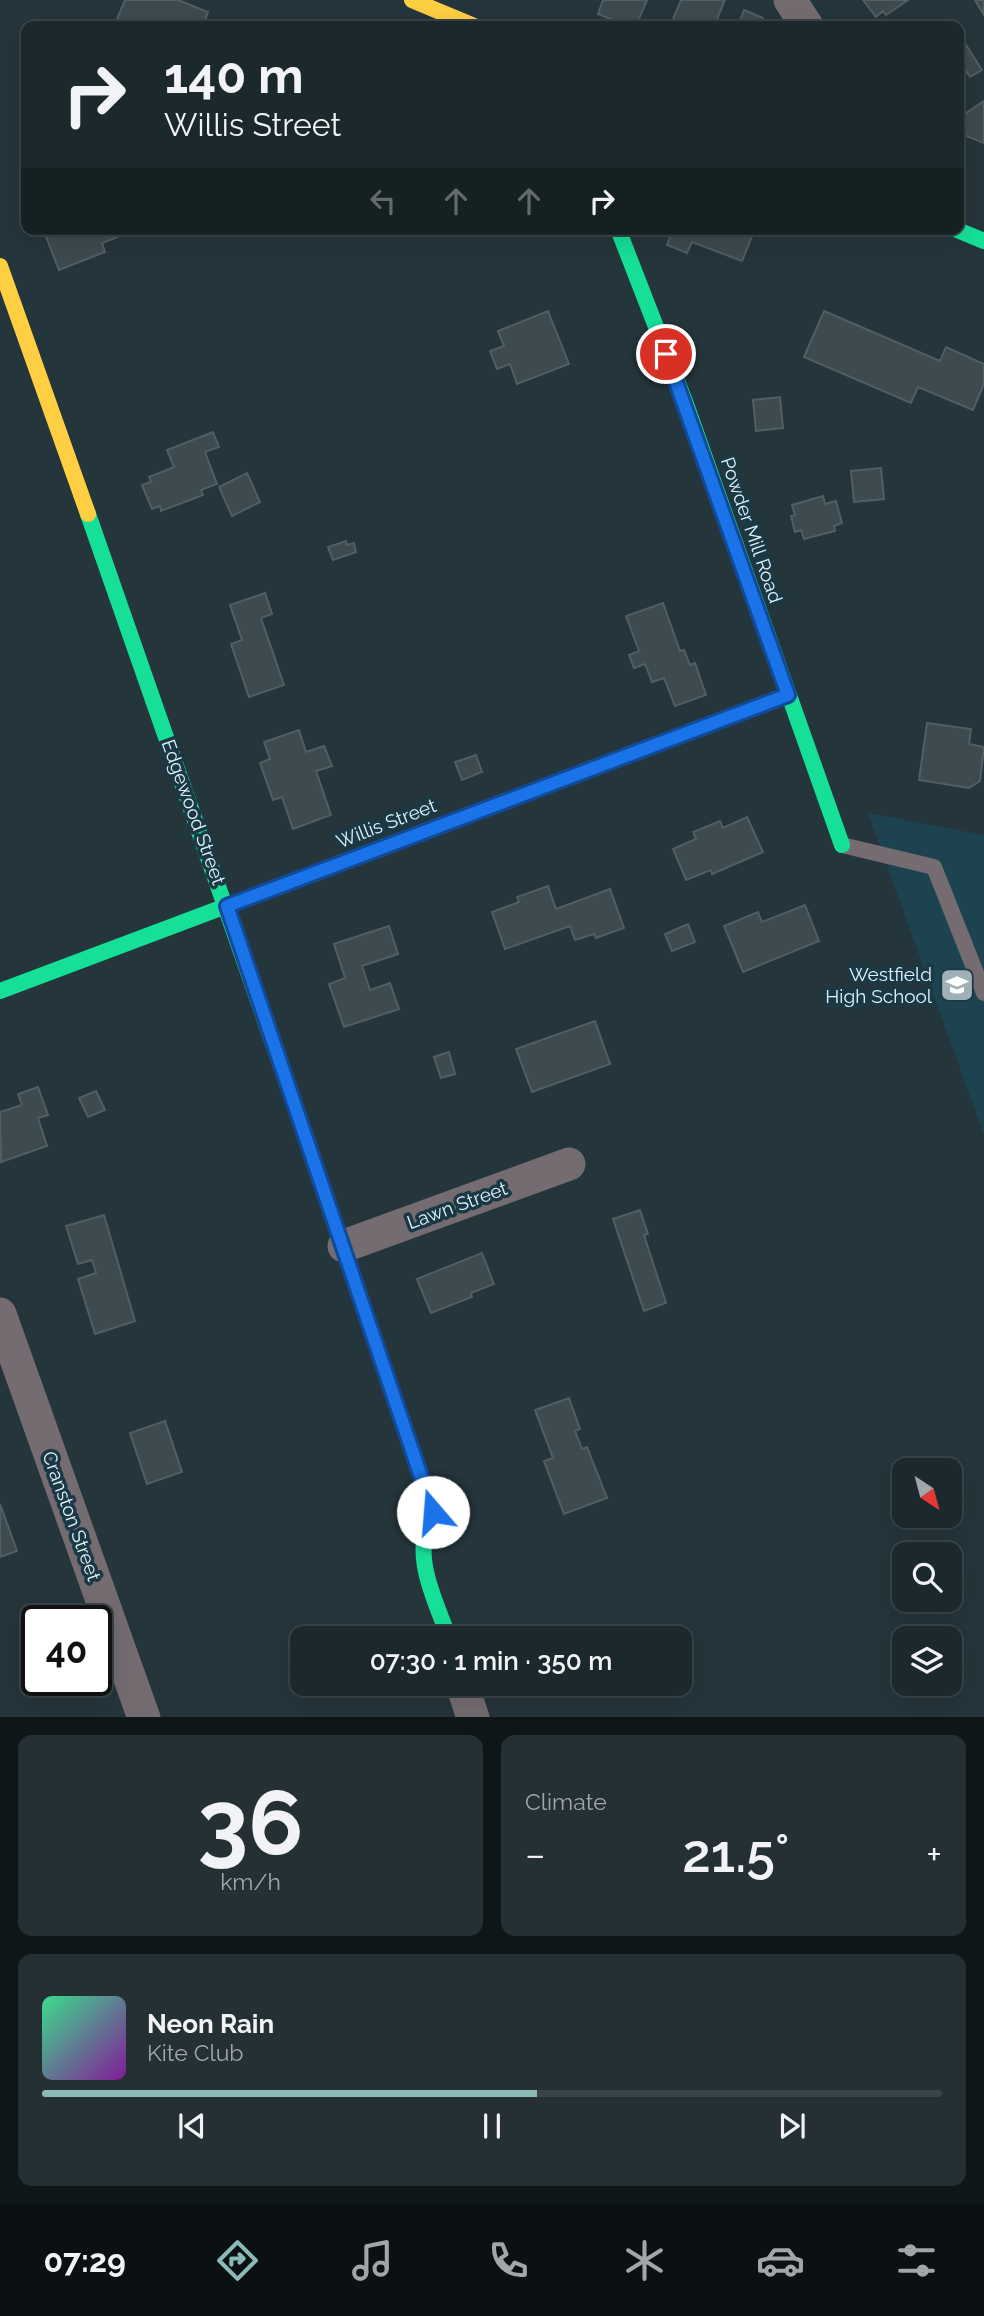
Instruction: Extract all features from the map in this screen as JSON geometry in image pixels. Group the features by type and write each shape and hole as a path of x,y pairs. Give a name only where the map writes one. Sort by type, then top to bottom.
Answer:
{"street":[{"path":"412,0 462,21"},
{"path":"790,0 804,21"},
{"path":"964,233 984,242"},
{"name":"Powder Mill Road","path":"620,235 686,404 842,845"},
{"name":"Edgewood Street","path":"0,266 227,906 433,1512 425,1523 420,1553 445,1626"},
{"name":"Willis Street","path":"0,991 788,695"},
{"name":"Lawn Street","path":"344,1246 569,1164"},
{"name":"Cranston Street","path":"0,1314 144,1717"},
{"path":"467,1696 473,1717"}],"lane":[{"path":"842,845 934,867 984,993"}],"shaded area":[{"name":"Westfield High School","path":"868,813 984,835 984,1135"}],"building":[{"path":"125,0 178,0 208,12 205,21 116,21"},
{"path":"603,0 647,0 638,21 616,21 598,14"},
{"path":"681,0 725,0 716,21 672,21"},
{"path":"863,0 908,0 886,15 883,11 876,17"},
{"path":"975,0 984,0 984,15"},
{"path":"744,10 763,18 762,21 740,21"},
{"path":"964,42 982,70 970,77 967,72 964,74"},
{"path":"984,101 984,143 964,135 964,114"},
{"path":"45,235 123,235 102,243 105,252 59,270"},
{"path":"671,235 753,235 742,261 692,242 687,253 667,245"},
{"path":"548,311 569,364 517,384 510,364 497,369 490,351 504,346 498,331"},
{"path":"824,311 940,361 946,347 984,364 984,384 973,410 918,387 911,403 804,357"},
{"path":"780,397 783,428 756,431 753,400"},
{"path":"213,432 219,447 205,452 217,484 201,490 203,495 161,511 160,506 152,509 142,485 151,482 149,477 174,467 167,450"},
{"path":"881,468 884,499 854,502 851,471"},
{"path":"247,473 260,502 232,516 219,487"},
{"path":"823,496 825,504 836,501 842,523 834,526 835,531 804,539 801,530 795,532 791,516 795,515 792,505"},
{"path":"346,541 347,545 354,543 356,552 333,560 328,547"},
{"path":"265,593 272,614 261,618 284,685 249,697 231,644 242,640 230,605"},
{"path":"663,603 680,651 684,650 690,665 695,663 706,695 675,706 664,678 652,682 645,664 634,668 629,655 639,651 626,616"},
{"path":"927,723 971,729 969,744 984,747 980,781 969,788 919,780"},
{"path":"299,730 306,752 324,746 332,766 316,771 331,815 293,829 282,797 273,800 260,763 270,759 264,742"},
{"path":"476,755 482,772 462,780 455,762"},
{"path":"747,817 763,852 712,874 711,870 686,880 673,849 696,839 693,832 720,821 723,828"},
{"path":"548,886 556,909 610,889 624,928 596,938 594,934 575,940 570,926 505,949 492,912 519,902 517,897"},
{"path":"805,905 819,941 743,972 724,926 758,912 762,922"},
{"path":"688,924 695,942 672,951 665,934"},
{"path":"389,926 398,954 362,966 370,990 390,983 399,1009 344,1027 329,984 345,978 334,944"},
{"path":"595,1021 610,1064 532,1092 516,1049"},
{"path":"449,1052 455,1074 441,1078 434,1057"},
{"path":"38,1087 48,1115 38,1118 47,1146 1,1162 0,1112 22,1105 18,1094"},
{"path":"96,1091 105,1110 88,1117 79,1098"},
{"path":"640,1210 648,1234 644,1235 666,1303 644,1311 613,1219"},
{"path":"104,1215 135,1321 95,1334 78,1279 96,1273 92,1260 78,1264 66,1226"},
{"path":"482,1253 494,1284 471,1293 472,1297 431,1313 417,1279"},
{"path":"569,1398 580,1429 575,1431 582,1449 587,1447 607,1498 564,1514 544,1461 553,1458 535,1410"},
{"path":"165,1421 182,1472 147,1484 130,1433"},
{"path":"0,1504 17,1551 0,1557"}],"traffic: fast":[{"path":"964,233 984,241"},
{"path":"620,235 686,404 842,845"},
{"path":"88,514 313,1158"},
{"path":"0,991 787,695"},
{"path":"374,1339 433,1512 426,1528 424,1560 431,1591 444,1626"}],"traffic: slow":[{"path":"412,0 462,21"},
{"path":"0,266 88,514"}],"traffic: jam":[{"path":"313,1158 374,1339"}],"place":[{"name":"Westfield High School","path":"957,985"}],"route":[{"path":"433,1512 227,906 788,695 666,354"}]}
